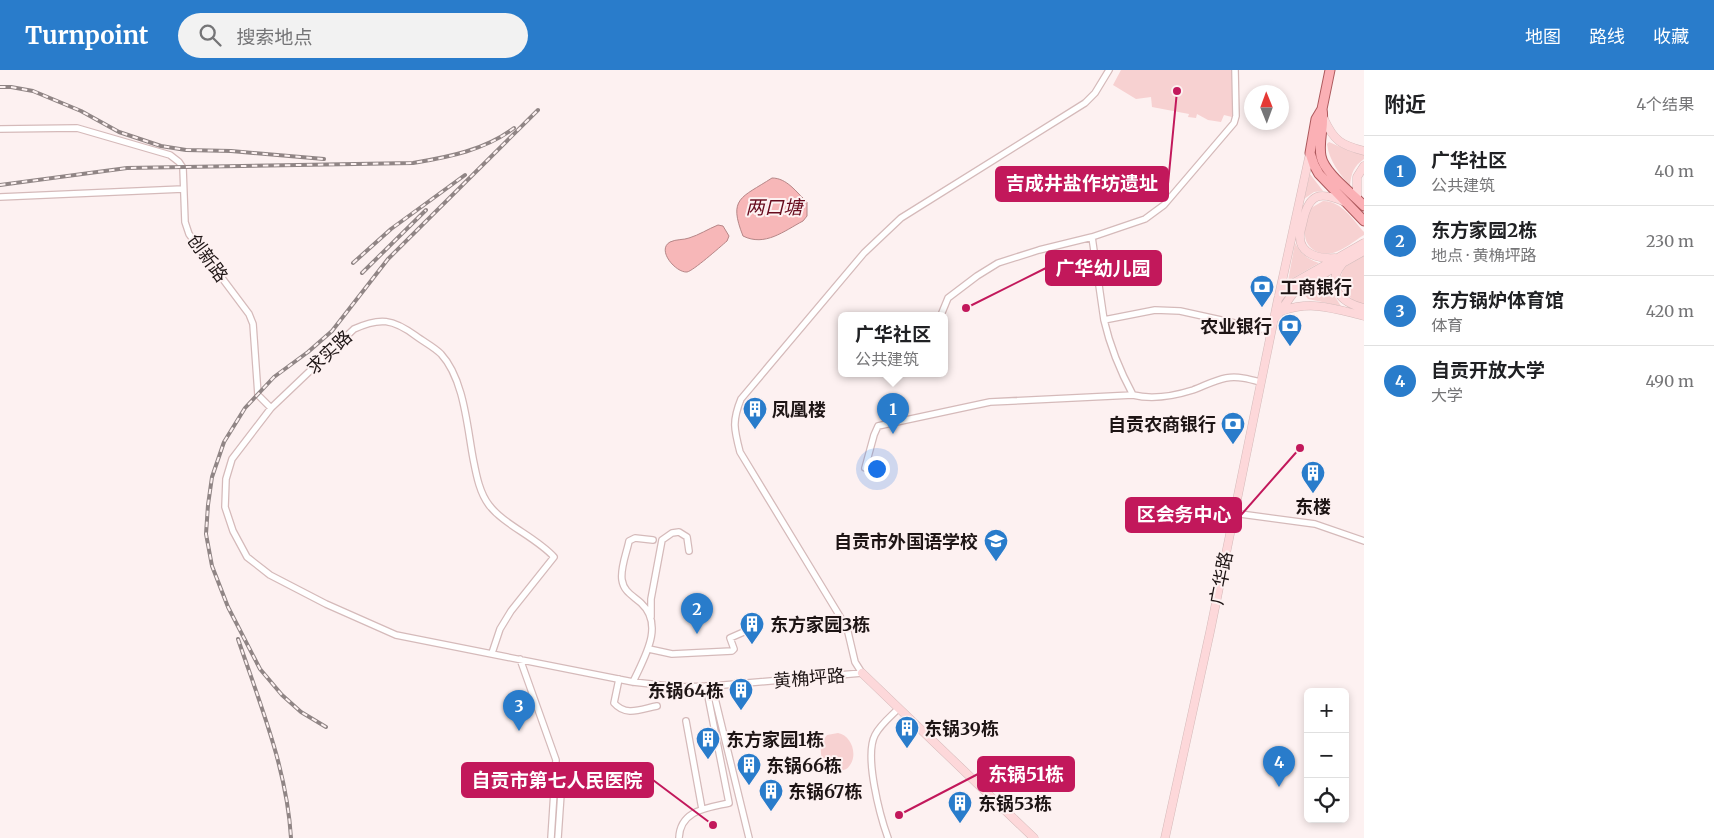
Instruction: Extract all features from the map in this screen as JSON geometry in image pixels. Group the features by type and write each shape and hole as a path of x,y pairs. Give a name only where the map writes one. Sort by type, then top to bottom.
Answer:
{"main road":[{"path":"1330,70 1322,109 1316,119 1310,153 1319,174 1364,221"},
{"path":"1322,109 1330,132 1337,141 1350,148 1364,151"},
{"path":"1324,119 1320,140 1321,157 1333,176 1364,206"},
{"name":"广华路","path":"1165,838 1310,153"},
{"path":"1357,198 1357,177 1364,166"},
{"path":"1341,260 1315,257 1304,247 1300,236 1306,208 1309,202 1316,197 1332,196 1348,204"},
{"path":"1275,318 1282,311 1289,297 1297,289 1364,243"},
{"path":"1278,299 1292,284 1364,250"},
{"path":"1341,260 1335,279 1337,291 1345,302 1352,306 1364,308"},
{"path":"1282,311 1296,306 1314,305 1364,316"},
{"name":"黄桷坪路","path":"862,673 1034,838"}],"street":[{"path":"862,673 855,662 847,628 740,452 734,430 735,414 741,399 864,253 902,218 1085,103 1095,93 1109,70"},
{"path":"941,312 948,298 998,263 1039,250 1092,237 1145,219 1164,205 1234,123 1236,116 1235,70"},
{"name":"创新路","path":"0,129 77,128 170,155 180,162 184,189 185,222 189,234 250,314 253,324 258,395 271,408"},
{"path":"0,197 184,189"},
{"path":"1092,237 1108,340 1124,379 1133,395"},
{"path":"1104,320 1155,310 1172,311 1271,331"},
{"name":"求实路","path":"385,320 402,325 441,354 452,371 460,390 476,474 489,505 554,557 511,611 500,628 492,653 396,635 326,604 270,574 246,557 233,531 225,507 226,479 232,459 242,443 271,408 354,329 368,322 385,320"},
{"path":"866,468 878,426 990,402 1133,395 1146,398 1162,397 1194,390 1227,378 1239,377 1260,382"},
{"path":"1233,513 1315,524 1364,541"},
{"path":"633,682 649,649 652,636 651,599 662,540 672,533 679,532 687,537 689,551"},
{"path":"651,619 642,604 624,589 621,577 629,541 635,538 653,540"},
{"path":"649,649 672,654 732,651 734,649 730,638 755,627"},
{"name":"黄桷坪路","path":"492,653 633,682 678,687 862,673"},
{"path":"520,659 556,760 551,838"},
{"path":"620,679 614,703 620,709 631,711 657,706"},
{"path":"679,838 680,831 689,815 702,809 729,803 709,686"},
{"path":"709,686 749,838"},
{"path":"888,838 880,815 876,795 872,742 879,728 898,709"},
{"path":"686,722 702,809"},
{"path":"556,770 561,794 558,838"}],"shaded area":[{"path":"1121,70 1232,70 1232,117 1224,115 1221,122 1208,120 1197,114 1196,118 1188,117 1189,114 1152,107 1151,97 1136,99 1113,85"},
{"path":"1329,142 1352,152 1364,154 1364,159 1354,170 1350,186 1333,162 1328,150 1327,144"},
{"path":"1310,174 1323,191 1314,192 1304,199"},
{"path":"1323,201 1336,204 1341,208 1364,232 1364,235 1337,252 1327,254 1312,249 1306,239 1306,220 1311,208"},
{"path":"1295,243 1305,256 1319,263 1288,281"},
{"path":"1364,256 1364,305 1348,295 1344,290 1341,279 1345,267"},
{"path":"1329,275 1330,289 1341,306 1308,299 1304,294 1305,289"},
{"path":"843,734 850,741 853,756 847,768 834,771 829,770 823,763 821,743 827,735"}],"water":[{"name":"两口塘","path":"772,178 787,183 807,202 807,216 803,221 767,239 751,239 743,236 737,214 737,206 740,200"},
{"path":"718,225 723,226 729,236 727,241 695,268 687,272 683,271 678,269 669,260 665,250 670,242 693,237"}],"railway":[{"path":"0,87 33,91 81,111 119,132 161,146 186,150 231,151 324,159"},
{"path":"326,727 301,712 282,695 260,669 228,607 212,566 206,534 208,505 212,477 224,442 245,408 274,377 308,352 332,331 388,259 538,110"},
{"path":"0,185 127,168 413,163 466,152 491,142 514,128"},
{"path":"353,263 391,229 465,175"},
{"path":"362,273 426,210"},
{"path":"238,639 278,762 284,787 291,838"}],"place":[{"name":"吉成井盐作坊遗址","path":"1177,91"},
{"name":"广华幼儿园","path":"966,308"},
{"name":"工商银行","path":"1262,308"},
{"name":"农业银行","path":"1290,347"},
{"name":"凤凰楼","path":"755,430"},
{"name":"广华社区","path":"893,434"},
{"name":"自贡农商银行","path":"1233,445"},
{"name":"区会务中心","path":"1300,448"},
{"name":"东楼","path":"1313,494"},
{"name":"自贡市外国语学校","path":"996,562"},
{"name":"东方家园2栋","path":"697,634"},
{"name":"东方家园3栋","path":"752,645"},
{"name":"东锅64栋","path":"741,711"},
{"name":"东方锅炉体育馆","path":"519,731"},
{"name":"东锅39栋","path":"907,749"},
{"name":"东方家园1栋","path":"708,760"},
{"name":"东锅66栋","path":"749,786"},
{"name":"自贡开放大学","path":"1279,787"},
{"name":"东锅67栋","path":"771,812"},
{"name":"东锅51栋","path":"899,815"},
{"name":"东锅53栋","path":"960,824"},
{"name":"自贡市第七人民医院","path":"713,825"}]}
